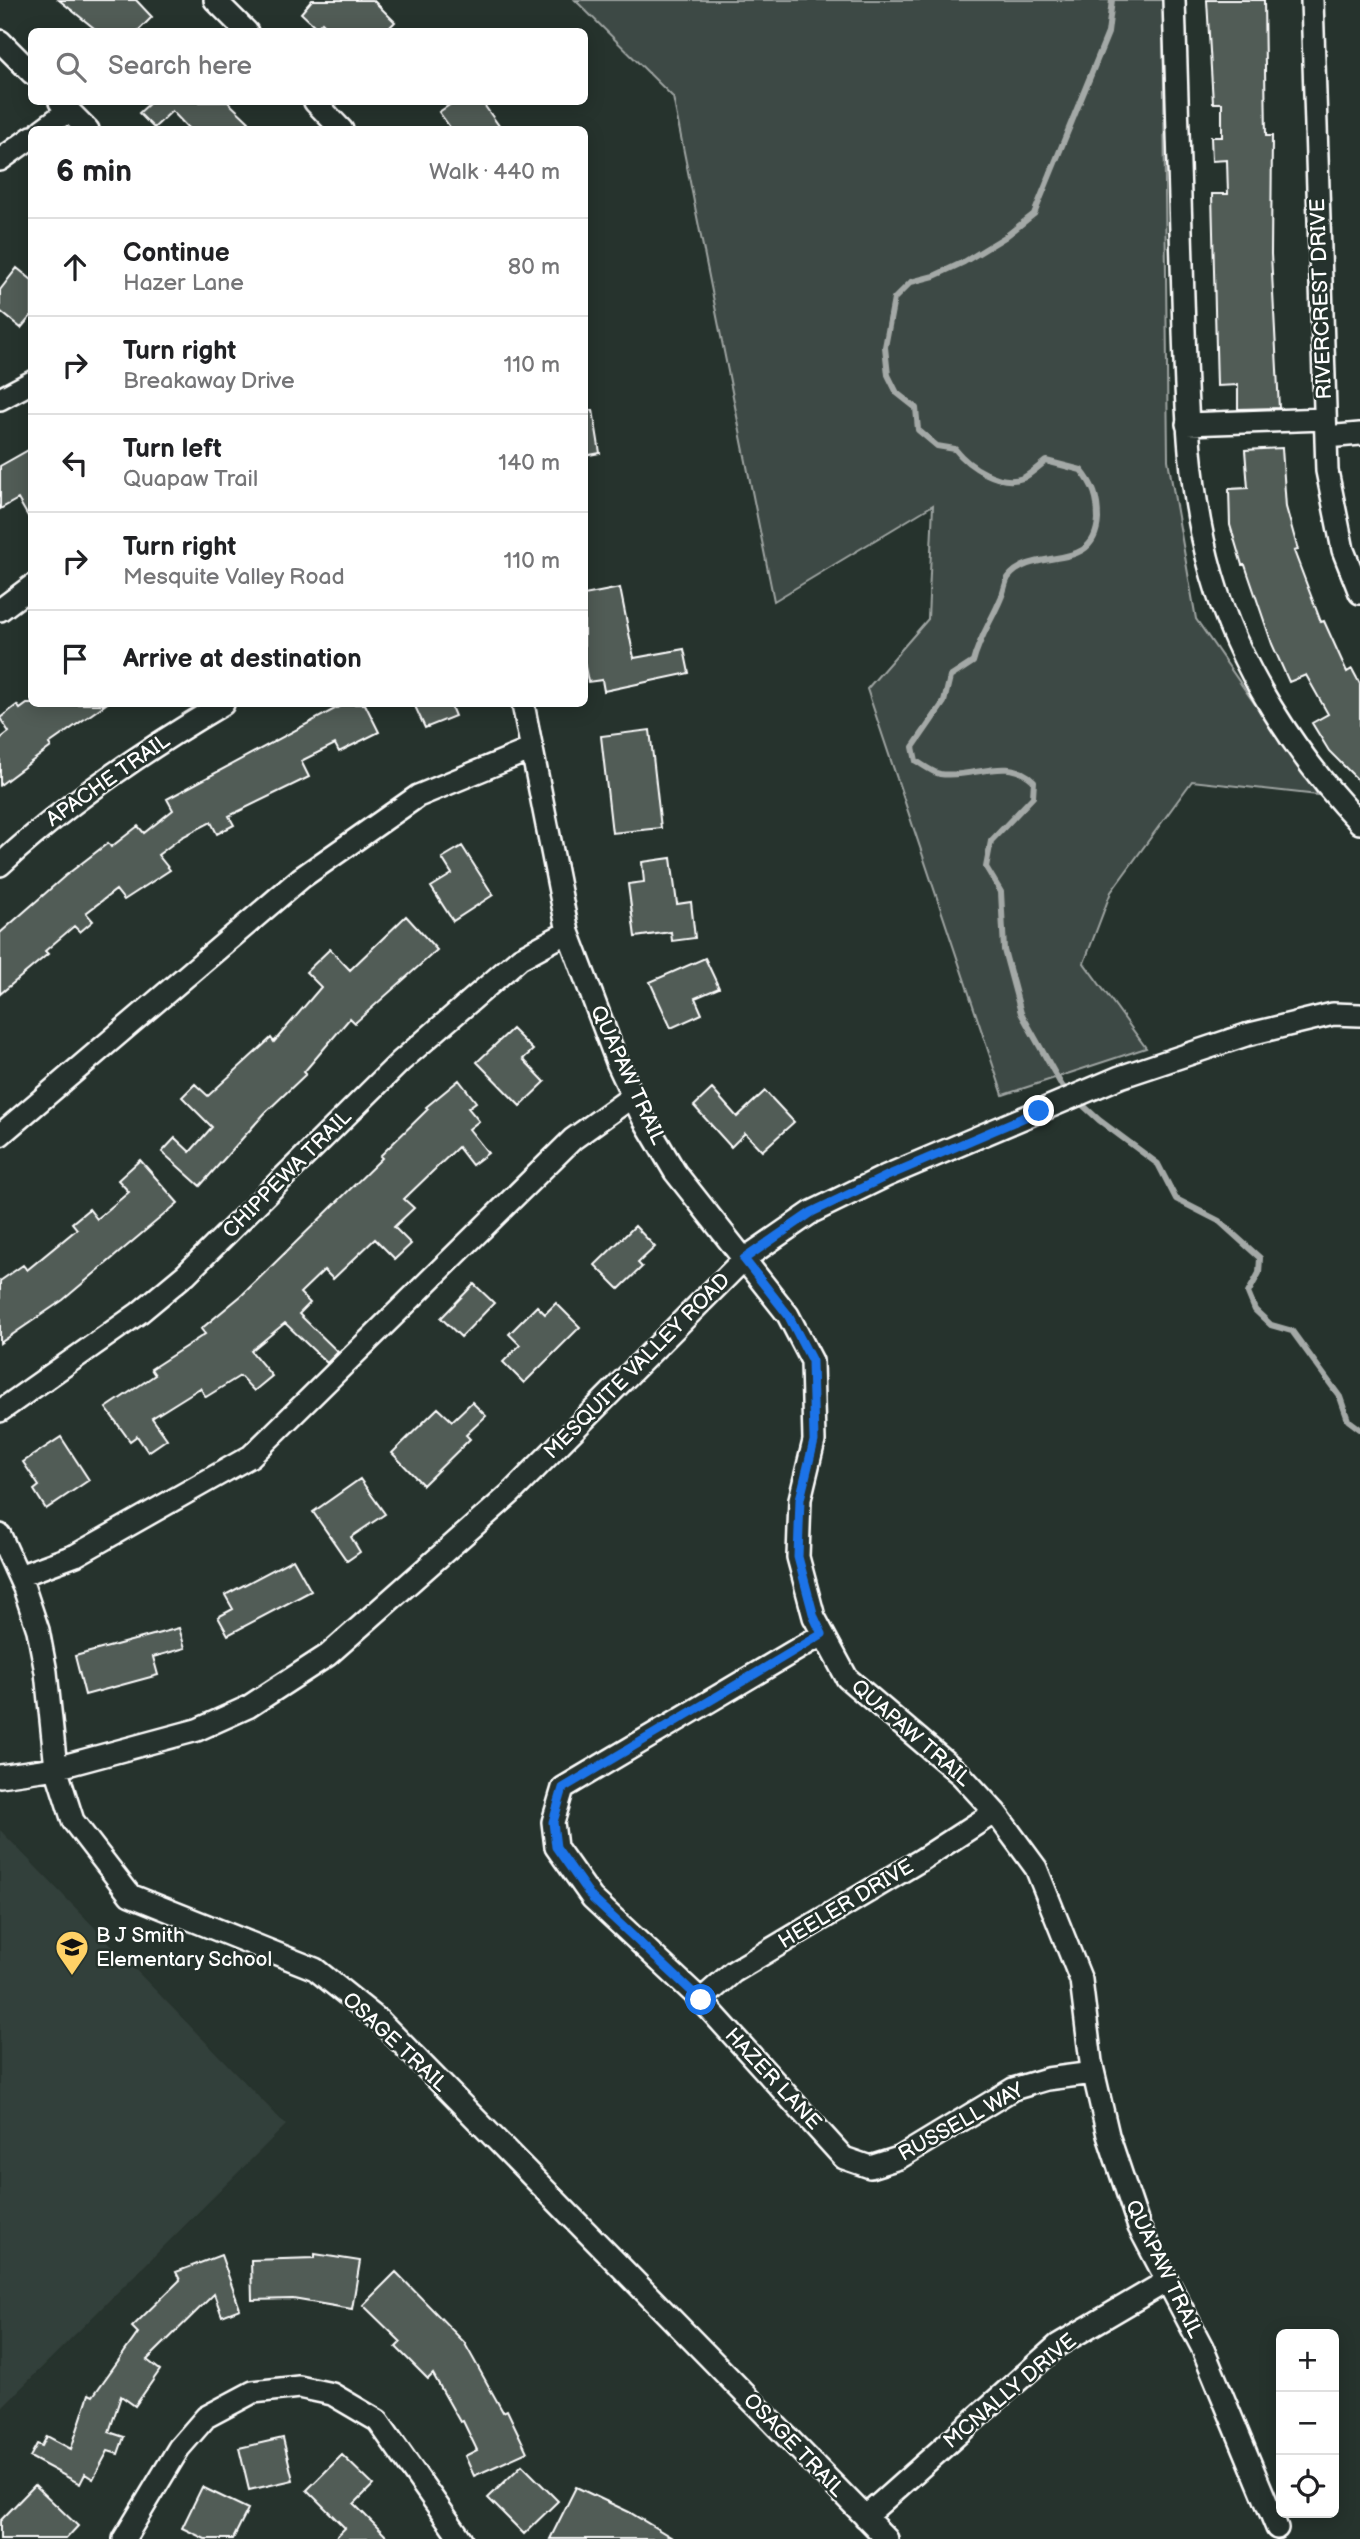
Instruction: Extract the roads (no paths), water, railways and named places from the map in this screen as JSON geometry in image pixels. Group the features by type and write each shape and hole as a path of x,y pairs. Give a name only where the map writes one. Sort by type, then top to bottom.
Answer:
{"street":[{"path":"215,0 243,28"},
{"path":"1174,0 1187,424 1198,512 1212,576 1243,657 1282,723 1342,804 1360,823"},
{"name":"RIVERCREST DRIVE","path":"1312,0 1328,471 1343,550 1360,593"},
{"path":"0,41 28,69"},
{"path":"318,105 338,126"},
{"path":"46,126 64,106 84,126"},
{"path":"0,160 28,140"},
{"path":"0,399 28,384"},
{"path":"1187,424 1326,428 1360,434"},
{"path":"0,610 28,589"},
{"name":"APACHE TRAIL","path":"0,865 46,823 109,775 218,707"},
{"name":"QUAPAW TRAIL","path":"524,707 568,932 632,1096 675,1172 788,1315 812,1361 814,1441 800,1499 798,1557 814,1617 847,1678 961,1775 995,1811 1036,1868 1081,1980 1093,2073 1108,2136 1139,2227 1202,2347 1277,2528"},
{"path":"0,1135 301,878 418,796 532,749"},
{"name":"CHIPPEWA TRAIL","path":"0,1411 139,1314 186,1274 400,1062 520,958 568,932"},
{"name":"MESQUITE VALLEY ROAD","path":"0,1776 56,1768 197,1730 248,1707 328,1655 510,1494 744,1259 812,1212 887,1176 1120,1077 1246,1035 1333,1014 1360,1015"},
{"path":"19,1576 76,1555 251,1456 573,1139 632,1096"},
{"name":"OSAGE TRAIL","path":"0,1535 19,1576 38,1630 56,1768 73,1821 130,1895 315,1969 380,2021 887,2539"},
{"name":"HAZER LANE","path":"822,1634 563,1788 553,1822 556,1847 592,1898 701,2000 844,2158 870,2167"},
{"name":"HEELER DRIVE","path":"701,2000 733,1972 921,1860 995,1811"},
{"name":"RUSSELL WAY","path":"870,2167 899,2158 1013,2089 1046,2079 1093,2073"},
{"name":"MCNALLY DRIVE","path":"865,2517 1058,2345 1167,2281"},
{"path":"124,2539 179,2448 206,2417 253,2392 299,2387 332,2394 378,2421 461,2539"}],"waterway":[{"path":"1112,0 1108,33 1034,214 1005,237 964,262 934,276 911,282 894,299 885,347 888,375 897,393 916,408 918,430 937,446 955,449 976,468 1004,480 1023,478 1046,461 1081,470 1094,493 1098,512 1094,536 1086,547 1075,554 1019,568 1008,578 973,662 950,677 944,702 913,747 916,761 940,774 1002,769 1024,773 1034,781 1033,797 991,841 986,867 1001,892 1004,950 1021,1013 1062,1086 1099,1120 1158,1164 1176,1199 1219,1221 1260,1258 1259,1273 1248,1293 1255,1310 1271,1325 1292,1331 1340,1397 1348,1420 1360,1429"}],"place":[{"name":"B J Smith Elementary School","path":"72,1977"}]}
